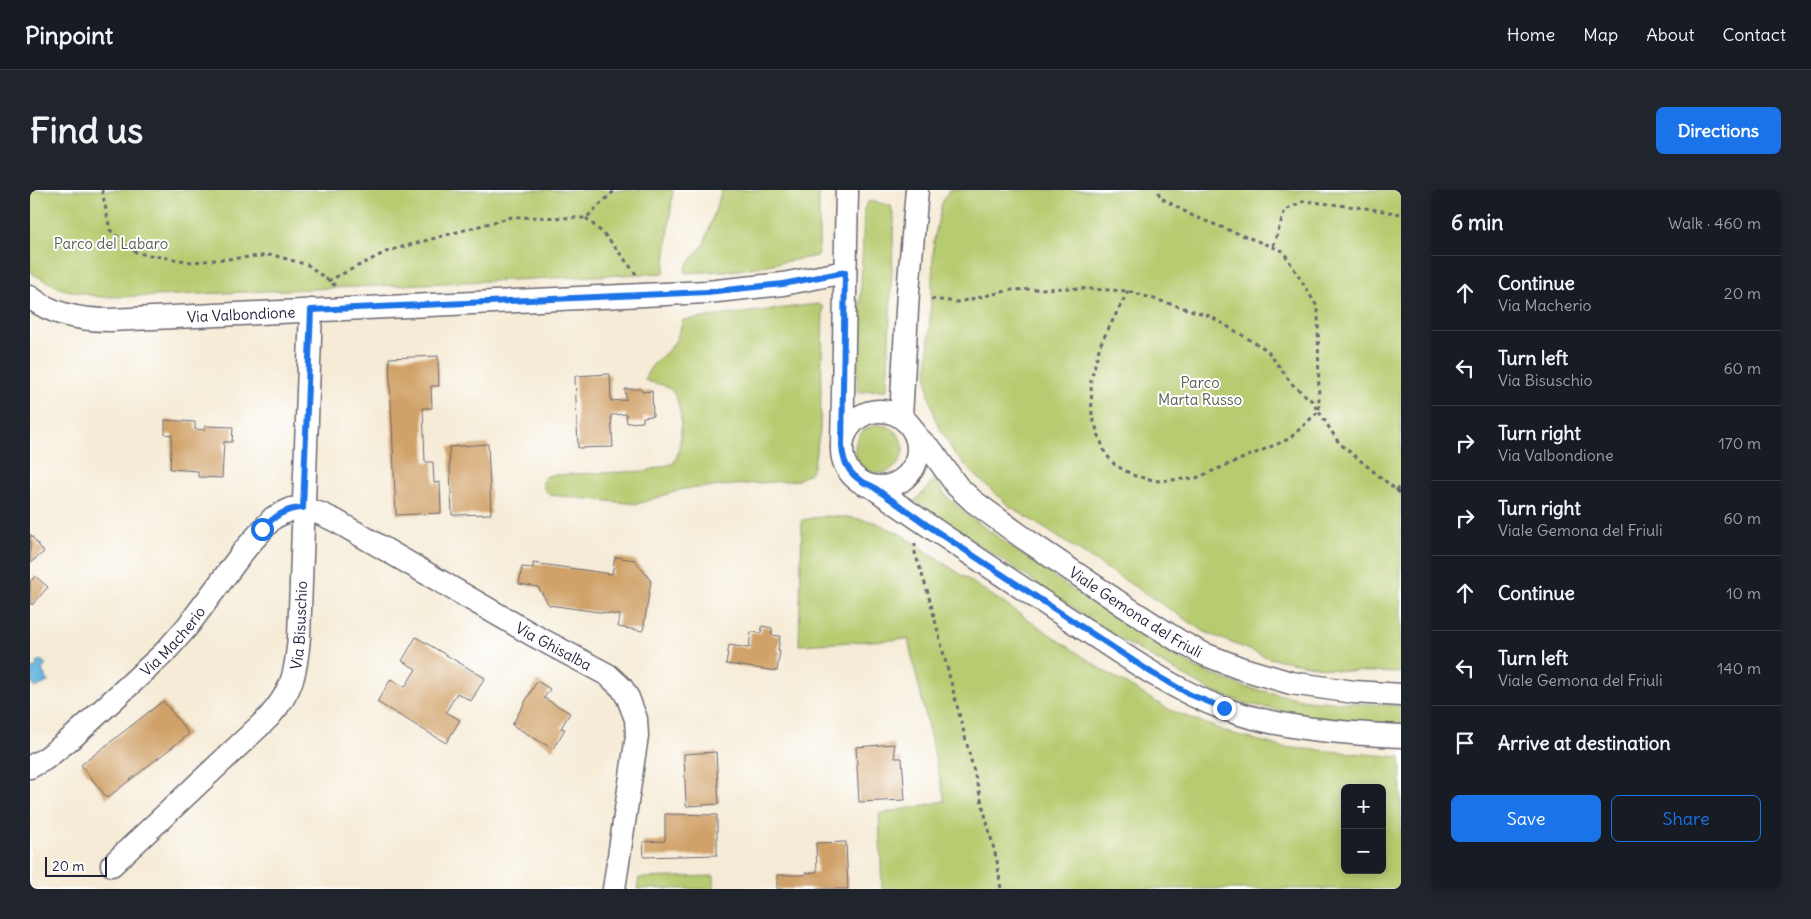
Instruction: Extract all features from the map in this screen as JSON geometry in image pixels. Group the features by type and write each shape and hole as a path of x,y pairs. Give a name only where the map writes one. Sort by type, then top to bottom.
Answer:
{"street":[{"path":"847,190 842,457 846,467 853,476 861,482 872,486 927,525 1152,673 1191,695 1224,708 1281,724 1348,733 1401,736"},
{"path":"901,417 908,292 917,190"},
{"name":"Via Valbondione","path":"30,297 59,312 97,320 707,292 783,284 845,272"},
{"name":"Via Bisuschio","path":"112,865 269,717 282,702 289,690 297,658 311,310"},
{"path":"842,446 845,433 852,422 863,414 876,411 889,412 901,417 910,425 916,436 919,451 909,473 898,482 885,486 872,486"},
{"name":"Viale Gemona del Friuli","path":"916,436 932,452 954,482 979,505 1087,581 1204,654 1240,668 1291,683 1354,692 1401,695"},
{"name":"Via Macherio","path":"30,767 45,760 74,736 164,653 246,548 273,518 291,509 303,508"},
{"name":"Via Ghisalba","path":"303,508 336,521 533,635 608,675 622,688 634,712 638,736 614,889"}],"path":[{"path":"102,190 110,230 137,253 192,262 273,255 308,265 338,288 344,308"},
{"path":"586,218 615,190"},
{"path":"1128,291 1100,345 1091,380 1092,416 1105,452 1115,465 1135,476 1158,481 1196,478 1289,439 1318,411 1318,308 1283,250 1193,216 1161,198 1157,190"},
{"path":"1273,246 1285,210 1304,201 1401,214"},
{"path":"328,280 388,251 512,217 586,218 607,237 636,275"},
{"path":"931,299 958,302 1011,290 1070,288 1128,291 1210,316 1267,350 1291,383 1312,401 1339,444 1401,494"},
{"path":"1396,491 1401,484"},
{"path":"927,525 916,538 915,553 928,593 997,861 1001,889"}],"green space":[{"name":"Parco del Labaro","path":"30,190 673,190 664,273 100,297 62,289 30,271"},
{"path":"722,190 819,190 819,246 817,256 739,270 685,273 686,266 704,244"},
{"name":"Parco Marta Russo","path":"949,190 1401,190 1401,673 1342,671 1269,658 1205,632 1008,505 955,455 936,421 929,396 927,376 934,240 942,203"},
{"path":"871,201 891,206 894,218 887,390 857,393 864,209 867,203"},
{"path":"818,304 823,307 820,431 813,467 810,473 798,480 683,489 637,504 550,495 544,489 545,477 551,475 646,471 674,463 681,436 680,414 675,395 664,386 645,380 653,365 674,343 683,320"},
{"path":"874,425 884,425 896,432 903,444 903,454 896,466 884,473 874,473 866,469 859,462 855,454 855,444 859,436 866,429"},
{"path":"934,478 946,496 966,514 1039,567 1138,634 1196,668 1244,687 1306,700 1401,706 1401,725 1311,717 1244,703 1211,691 1123,641 914,501 926,490"},
{"path":"825,516 846,517 875,522 902,535 1106,672 1168,709 1227,732 1282,747 1401,757 1401,889 882,889 879,814 945,801 908,639 799,645 802,520"},
{"path":"714,876 714,889 637,889 639,878"}],"water":[{"path":"40,660 45,663 42,670 48,682 35,688 30,678 30,670 36,667 37,662"}],"building":[{"path":"438,356 439,386 431,386 432,408 423,408 425,462 433,462 434,483 440,482 441,513 396,515 389,358"},
{"path":"610,374 611,401 626,400 625,389 641,389 642,392 652,391 653,416 643,417 643,422 627,423 626,414 611,415 613,447 578,448 575,376"},
{"path":"165,420 195,422 195,429 205,430 205,426 233,427 232,442 224,442 222,478 198,477 198,471 170,469 172,435 165,434"},
{"path":"488,444 491,514 452,515 449,447"},
{"path":"30,534 44,552 30,563"},
{"path":"615,557 635,560 651,581 643,631 618,627 620,615 549,605 538,587 519,584 522,567 533,568 533,563 612,574"},
{"path":"35,576 48,587 32,605 30,603 30,582"},
{"path":"762,626 772,628 772,635 780,636 777,671 726,664 729,645 749,648 751,632 761,633"},
{"path":"416,637 485,678 471,701 457,693 446,712 460,720 446,743 377,702 391,679 405,687 416,669 402,661"},
{"path":"537,681 550,689 544,698 570,713 561,728 565,729 553,749 512,725"},
{"path":"163,701 189,734 107,798 81,765"},
{"path":"894,744 895,758 902,758 905,800 859,802 856,747"},
{"path":"716,752 719,804 686,806 684,754"},
{"path":"665,814 717,815 717,855 644,857 643,842 665,841"},
{"path":"846,842 848,889 777,889 777,875 805,875 805,873 817,872 816,843"}],"route":[{"path":"262,529 273,518 285,511 303,508 311,310 707,292 758,288 845,272 842,457 846,467 853,476 861,482 872,486 927,525 1152,673 1191,695 1224,708"}]}
